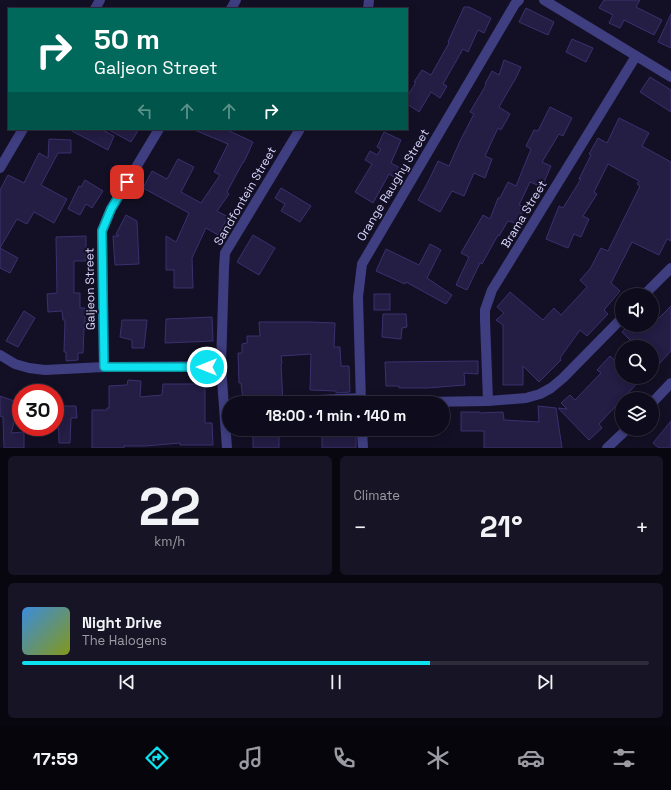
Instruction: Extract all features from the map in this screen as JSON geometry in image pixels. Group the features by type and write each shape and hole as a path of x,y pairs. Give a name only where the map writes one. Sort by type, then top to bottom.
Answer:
{"street":[{"name":"Orange Raughy Street","path":"361,396 358,297 362,264 515,4 519,0"},
{"path":"544,0 671,77"},
{"name":"Brama Street","path":"488,401 485,320 486,310 492,290 636,56"},
{"path":"0,168 22,130"},
{"name":"Galjeon Street","path":"104,367 102,231 111,209 158,130"},
{"name":"Sandfontein Street","path":"226,448 221,366 225,253 299,130"},
{"path":"651,288 671,268"},
{"path":"450,401 488,401 526,398 540,394 551,388 562,378 615,325"},
{"path":"0,355 15,364 28,368 45,370 104,367 221,366"},
{"path":"659,396 671,383"},
{"path":"362,436 363,448"},
{"path":"607,448 620,436"}],"building":[{"path":"604,0 640,0 636,7 662,20 654,35 624,20 620,28 609,23 613,15 599,8"},
{"path":"464,7 469,7 491,18 484,33 478,30 468,52 463,49 443,84 447,86 440,98 431,92 419,112 408,105 408,95 422,70 431,75 449,43 448,42"},
{"path":"526,8 554,22 548,35 519,22"},
{"path":"671,14 671,48 658,42"},
{"path":"572,39 593,48 586,62 566,52"},
{"path":"504,60 521,67 499,107 510,114 501,130 498,128 485,156 492,159 485,178 474,173 464,196 452,191 440,212 418,200 438,161 449,166 474,114 470,112 486,85 485,84 492,71 499,75"},
{"path":"650,77 671,90 671,112 640,92"},
{"path":"550,107 572,118 563,136 559,134 542,162 551,166 542,187 530,182 519,205 524,207 518,224 508,221 499,236 498,235 482,264 480,263 467,290 456,285 469,257 461,253 483,215 490,219 498,198 500,198 508,182 516,186 531,149 526,146 534,130 538,131"},
{"path":"619,118 649,133 642,146 671,162 671,241 667,239 659,255 632,242 611,283 617,288 615,288 615,297 604,310 608,314 587,336 580,330 560,358 561,360 539,382 523,366 523,385 503,385 503,325 496,320 504,313 497,307 510,292 543,320 554,308 561,315 587,287 580,280 590,269 601,248 608,251 640,186 637,184 639,181 608,164 594,192 597,194 583,216 589,219 581,237 574,234 568,248 546,239 559,206 563,208 581,179 579,179 591,155 589,154 598,138 607,143"},
{"path":"70,130 103,130 114,136 108,150"},
{"path":"109,130 138,130 131,142"},
{"path":"194,130 227,130 253,142 244,162 227,192 229,194 217,211 228,217 218,235 206,228 192,258 193,288 174,288 174,270 166,270 166,236 176,242 189,213 143,188 152,171 167,179 178,159 194,167 181,192 201,203 220,175 214,172 228,144"},
{"path":"384,132 401,140 391,163 402,169 397,179 389,174 373,203 355,192 372,164 365,160 370,151 377,155 381,149 377,147"},
{"path":"49,139 71,140 71,153 58,153 41,185 67,199 54,223 34,212 27,224 17,219 0,248 0,190 8,175 24,183 39,153 48,158"},
{"path":"85,180 103,191 92,208 86,204 80,215 68,209 79,186 81,187"},
{"path":"281,188 311,206 300,222 281,211 285,204 275,198"},
{"path":"126,215 137,221 139,264 115,265 113,236 119,236 116,234"},
{"path":"253,235 275,248 259,275 237,262"},
{"path":"86,236 86,261 74,261 74,293 80,293 80,308 85,308 83,353 78,353 78,360 66,361 66,352 64,352 65,320 63,320 62,311 48,312 47,294 57,293 56,237"},
{"path":"430,244 441,250 427,278 452,295 446,304 406,282 405,284 376,271 386,249 419,265"},
{"path":"0,248 18,258 10,273 0,268"},
{"path":"374,294 390,294 390,310 374,310"},
{"path":"671,306 671,351 659,364 659,340 630,340 622,332 659,332 659,318"},
{"path":"24,311 35,318 18,347 6,341"},
{"path":"383,314 406,314 407,327 402,328 401,339 382,337"},
{"path":"212,317 213,341 165,343 166,319"},
{"path":"122,320 147,320 144,348 132,348 132,340 120,337"},
{"path":"259,322 335,323 334,347 340,347 341,366 349,366 350,392 336,393 336,391 310,390 311,354 281,356 283,396 243,396 241,383 239,383 238,353 242,353 242,344 247,343 247,336 260,336"},
{"path":"610,356 615,361 615,384 636,384 629,392 615,392 615,407 599,424 602,428 589,440 558,408 567,409 561,403 570,395 575,400 601,373 597,370"},
{"path":"478,361 478,374 464,373 465,385 427,388 399,388 399,386 386,386 385,362"},
{"path":"128,380 141,381 140,397 162,395 163,384 205,384 205,423 212,423 213,445 180,445 180,443 124,446 124,448 92,448 92,410 107,410 107,408 109,408 109,386 127,385"},
{"path":"0,396 12,400 11,433 12,436 24,436 24,448 4,448 3,417 0,416"},
{"path":"64,406 76,406 77,418 71,418 70,443 59,443 59,436 64,436"},
{"path":"538,406 556,408 562,448 484,448 484,431 461,431 461,412 503,412 504,420 539,422"},
{"path":"671,421 671,448 659,448 653,443"},
{"path":"253,436 279,436 279,448 253,448"},
{"path":"322,436 356,436 356,448 322,448"}],"route":[{"path":"127,182 111,209 102,231 104,367 207,367"}]}
